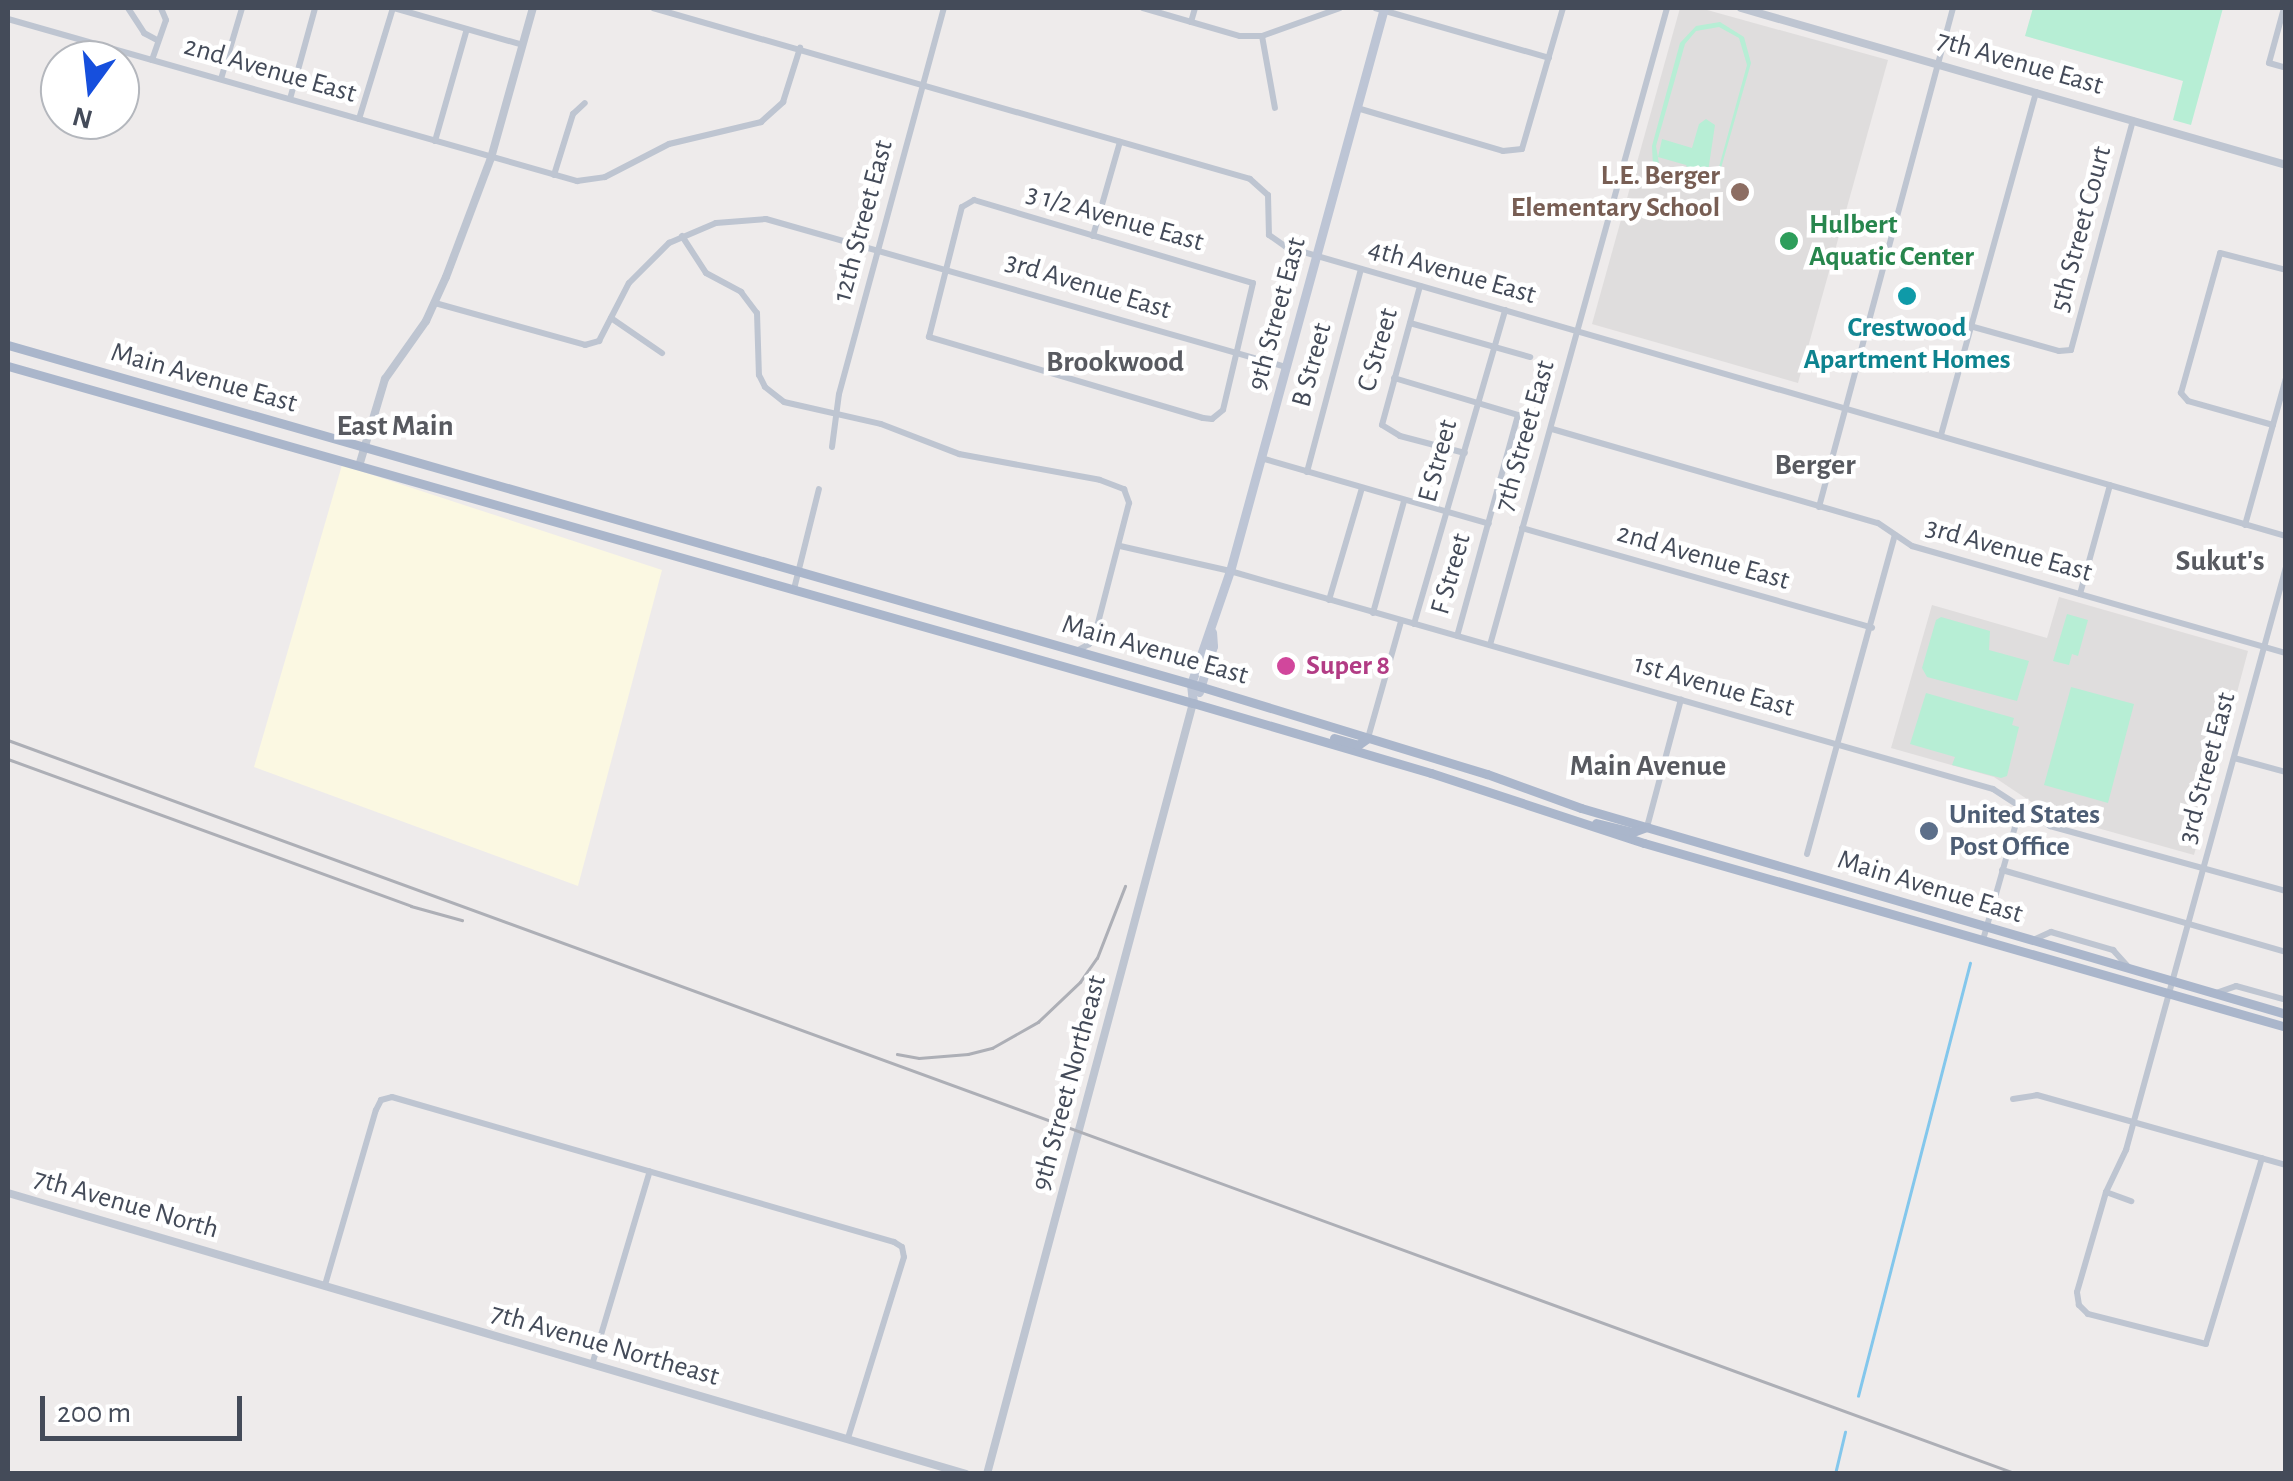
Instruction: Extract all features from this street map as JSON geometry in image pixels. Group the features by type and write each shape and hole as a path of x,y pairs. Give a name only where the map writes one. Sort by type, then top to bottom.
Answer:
{"main road":[{"name":"9th Street East","path":"1193,703 1381,8"},
{"name":"Main Avenue East","path":"8,346 493,481 623,524 1196,685 1647,828 2286,1014"},
{"name":"Main Avenue East","path":"8,366 1290,731 1431,773 1563,819 2286,1027"},
{"path":"1290,731 1358,744 1368,738"},
{"path":"1563,819 1633,832 1647,828"}],"street":[{"path":"128,8 144,33 157,40"},
{"path":"152,60 166,20 161,8"},
{"path":"221,79 242,8"},
{"path":"290,99 315,8"},
{"path":"358,119 393,8 523,45"},
{"path":"360,466 385,380 436,303 491,158 534,8"},
{"name":"4th Avenue East","path":"653,8 1259,183 1268,195 1270,235 1275,242 1314,256 2286,536"},
{"name":"12th Street East","path":"832,447 840,394 944,8"},
{"path":"1144,8 1240,36 1262,36 1340,8"},
{"path":"1192,22 1195,8"},
{"path":"1381,8 1548,58"},
{"path":"1357,108 1503,151 1522,149 1563,8"},
{"name":"7th Street East","path":"1490,645 1666,8"},
{"name":"7th Avenue East","path":"1741,8 2286,165"},
{"path":"1819,507 1953,8"},
{"path":"2284,8 2269,63 2286,68"},
{"name":"2nd Avenue East","path":"8,19 577,181 605,177 669,144 761,122 783,102 800,48"},
{"path":"434,141 467,29"},
{"path":"1262,36 1275,108"},
{"path":"1941,435 2036,92"},
{"path":"554,175 572,114 585,103"},
{"name":"5th Street Court","path":"1970,326 2059,351 2071,350 2133,120"},
{"path":"1093,236 1120,141"},
{"name":"3 1/2 Avenue East","path":"945,267 962,208 966,202 981,202 1237,277 1253,283 1254,288 1238,354"},
{"name":"3rd Avenue East","path":"682,236 716,223 766,219 1286,367"},
{"path":"436,303 586,344 599,341 629,282 647,261 682,236 706,273 740,292 757,313 761,333 757,367 765,387 794,408 897,429 959,454 1112,483 1128,494 1120,546 1092,640 1075,651"},
{"path":"2272,425 2183,399 2220,253 2286,270"},
{"path":"945,267 927,330 929,336 950,344 1212,419 1223,410 1238,354"},
{"name":"B Street","path":"1307,472 1361,269"},
{"name":"C Street","path":"1420,286 1383,427 1400,436 1465,453"},
{"name":"E Street","path":"1414,624 1505,310"},
{"path":"611,318 662,352"},
{"path":"1410,323 1530,357"},
{"path":"1394,378 1478,401"},
{"path":"2246,525 2286,378"},
{"name":"F Street","path":"1457,636 1517,431 1514,411 1478,401"},
{"name":"3rd Avenue East","path":"1552,429 1878,523 1912,546 2286,653"},
{"path":"1261,458 1490,524"},
{"path":"2080,594 2110,485"},
{"path":"1329,600 1362,488"},
{"path":"794,589 819,489"},
{"path":"1374,612 1404,501"},
{"name":"2nd Avenue East","path":"1522,528 1872,628"},
{"path":"1807,854 1895,536"},
{"name":"1st Avenue East","path":"1120,546 1230,571 1993,788 2050,826 2286,892"},
{"name":"3rd Street East","path":"2262,1158 2206,1344 2088,1314 2079,1304 2076,1292 2106,1192 2134,1122 2286,566"},
{"path":"1368,738 1401,621"},
{"path":"1647,828 1681,700"},
{"name":"9th Street Northeast","path":"987,1474 1193,703"},
{"path":"2233,757 2286,772"},
{"path":"1983,940 2002,870 2025,809"},
{"path":"2002,870 2286,952"},
{"path":"1900,882 1992,907"},
{"path":"2214,994 2236,986 2286,1000"},
{"path":"2014,1099 2038,1095 2286,1164"},
{"path":"325,1286 382,1100 392,1097 650,1171 902,1247 904,1256 848,1438"},
{"path":"592,1365 650,1171"},
{"path":"2106,1192 2131,1201"},
{"name":"7th Avenue North","path":"8,1193 232,1259"},
{"name":"7th Avenue Northeast","path":"232,1259 966,1474"}],"shaded area":[{"name":"L.E. Berger Elementary School","path":"1680,8 1700,8 1888,60 1798,383 1592,324"},
{"path":"342,465 662,570 578,886 254,767"},
{"path":"2059,597 2248,651 2194,855 2051,815 1994,777 1891,748 1932,605 2047,638"}],"green space":[{"path":"2033,8 2223,8 2191,125 2173,120 2183,81 2025,36"},
{"path":"1720,22 1744,37 1751,63 1719,175 1701,188 1676,188 1653,167 1652,146 1680,43 1696,26","holes":["1719,27 1739,38 1747,65 1719,167 1703,184 1677,185 1660,170 1656,146 1685,44 1696,31"]},
{"path":"1706,119 1715,125 1708,172 1691,174 1686,165 1658,157 1662,139 1692,148 1699,124"},
{"path":"2067,614 2088,620 2078,656 2072,654 2069,665 2053,661"},
{"path":"1941,617 1990,631 1989,650 2029,661 2017,701 1927,677 1922,668 1936,620"},
{"path":"2071,687 2134,704 2108,803 2044,785"},
{"path":"1926,693 2014,718 2012,725 2019,727 2007,776 2001,778 1952,765 1955,757 1910,744"}],"waterway":[{"path":"1858,1396 1970,963"},
{"path":"1835,1474 1845,1432"}],"railway":[{"path":"8,740 2017,1474"},
{"path":"8,759 411,906 462,920"},
{"path":"897,1054 919,1058 968,1054 992,1048 1038,1022 1080,982 1097,958 1125,886"}],"place":[{"name":"L.E. Berger Elementary School","path":"1740,192"},
{"name":"Hulbert Aquatic Center","path":"1789,241"},
{"name":"Crestwood Apartment Homes","path":"1907,296"},
{"name":"Super 8","path":"1286,666"},
{"name":"United States Post Office","path":"1929,831"}],"district":[{"name":"Brookwood","path":"1115,362"},
{"name":"East Main","path":"395,426"},
{"name":"Berger","path":"1815,465"},
{"name":"Sukut's","path":"2220,561"},
{"name":"Main Avenue","path":"1648,766"}]}
